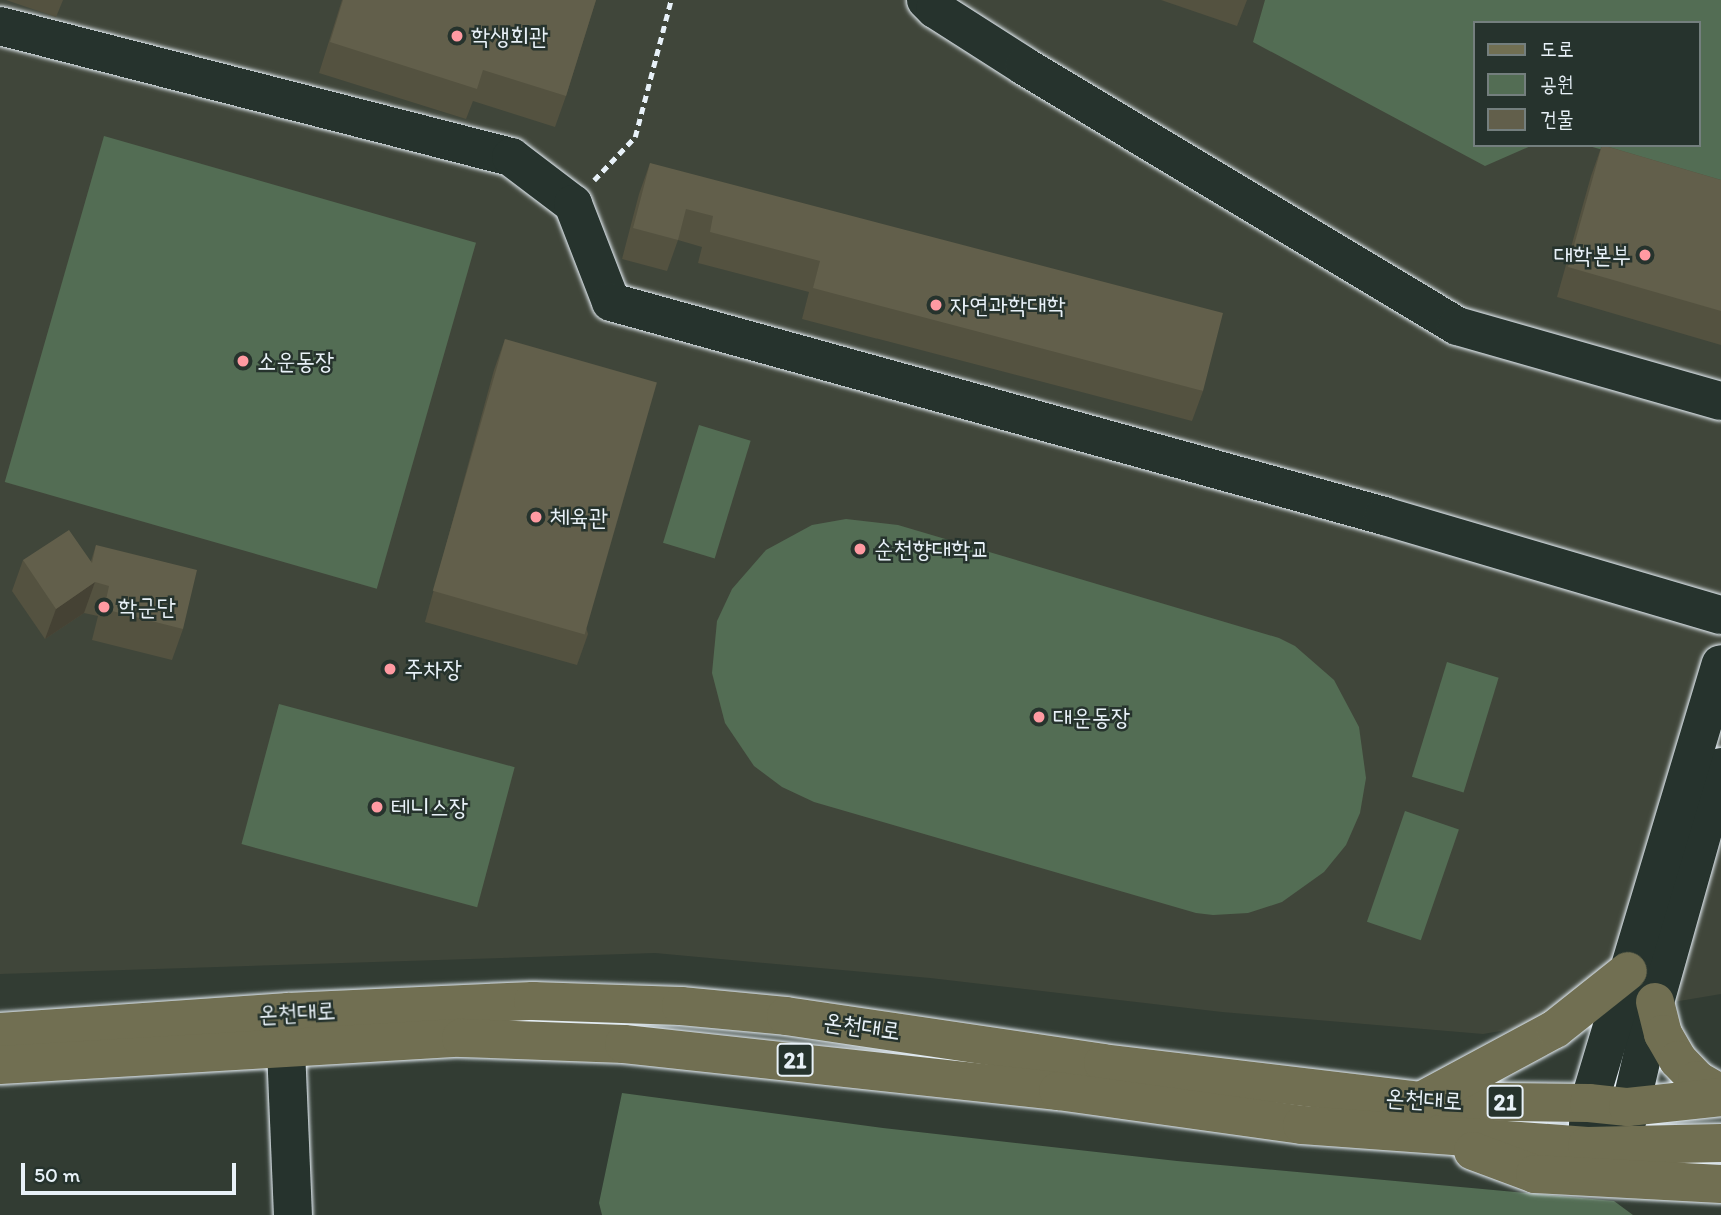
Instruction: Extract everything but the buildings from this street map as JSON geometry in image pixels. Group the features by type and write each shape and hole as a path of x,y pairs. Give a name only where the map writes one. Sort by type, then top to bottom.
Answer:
{"main road":[{"path":"1628,971 1555,1029 1424,1118 1535,1174 1721,1184"},
{"name":"온천대로","path":"0,1032 288,1012 505,1002 681,1006 786,1016 1103,1063 1604,1147 1721,1143"},
{"path":"1655,1002 1663,1034 1678,1060 1697,1080 1721,1095"},
{"name":"온천대로","path":"0,1065 461,1038 624,1044 1058,1091 1302,1125 1424,1118 1589,1103 1628,1107 1721,1095"}],"street":[{"path":"926,0 935,9 1024,66 1457,326 1721,401"},
{"path":"0,26 511,157 572,204 611,302 1384,516 1721,615"},
{"path":"1604,1147 1589,1103 1721,664"},
{"path":"1604,1147 1628,1107 1721,767"},
{"path":"286,1049 293,1215"},
{"path":"1628,1107 1721,1143 1721,1137"}],"path":[{"path":"572,204 635,137 671,0"}],"shaded area":[{"name":"순천향대학교","path":"0,0 1721,0 1721,994 1483,1034 1222,1012 930,978 655,953 0,974"}],"green space":[{"path":"1265,0 1721,0 1721,182 1592,147 1700,147 1700,21 1472,21 1472,147 1528,147 1485,166 1253,42"},
{"name":"소운동장","path":"104,136 476,243 377,589 5,482"},
{"path":"699,425 751,441 715,558 663,543"},
{"name":"대운동장","path":"846,519 898,525 1279,638 1295,646 1334,680 1359,727 1366,778 1360,813 1346,845 1324,872 1282,902 1248,913 1213,915 1196,913 814,802 782,787 754,766 725,723 712,673 717,621 732,589 766,550 812,525"},
{"path":"1447,662 1499,678 1464,793 1412,777"},
{"name":"테니스장","path":"279,704 515,767 477,907 241,844"},
{"path":"1405,811 1459,830 1421,940 1367,922"},
{"path":"622,1093 883,1128 1177,1161 1614,1201 1633,1215 602,1215 599,1203"}],"place":[{"name":"학생회관","path":"457,36"},
{"name":"대학본부","path":"1645,255"},
{"name":"자연과학대학","path":"936,305"},
{"name":"소운동장","path":"243,361"},
{"name":"체육관","path":"536,517"},
{"name":"순천향대학교","path":"860,549"},
{"name":"학군단","path":"104,607"},
{"name":"주차장","path":"390,669"},
{"name":"대운동장","path":"1039,717"},
{"name":"테니스장","path":"377,807"}]}
